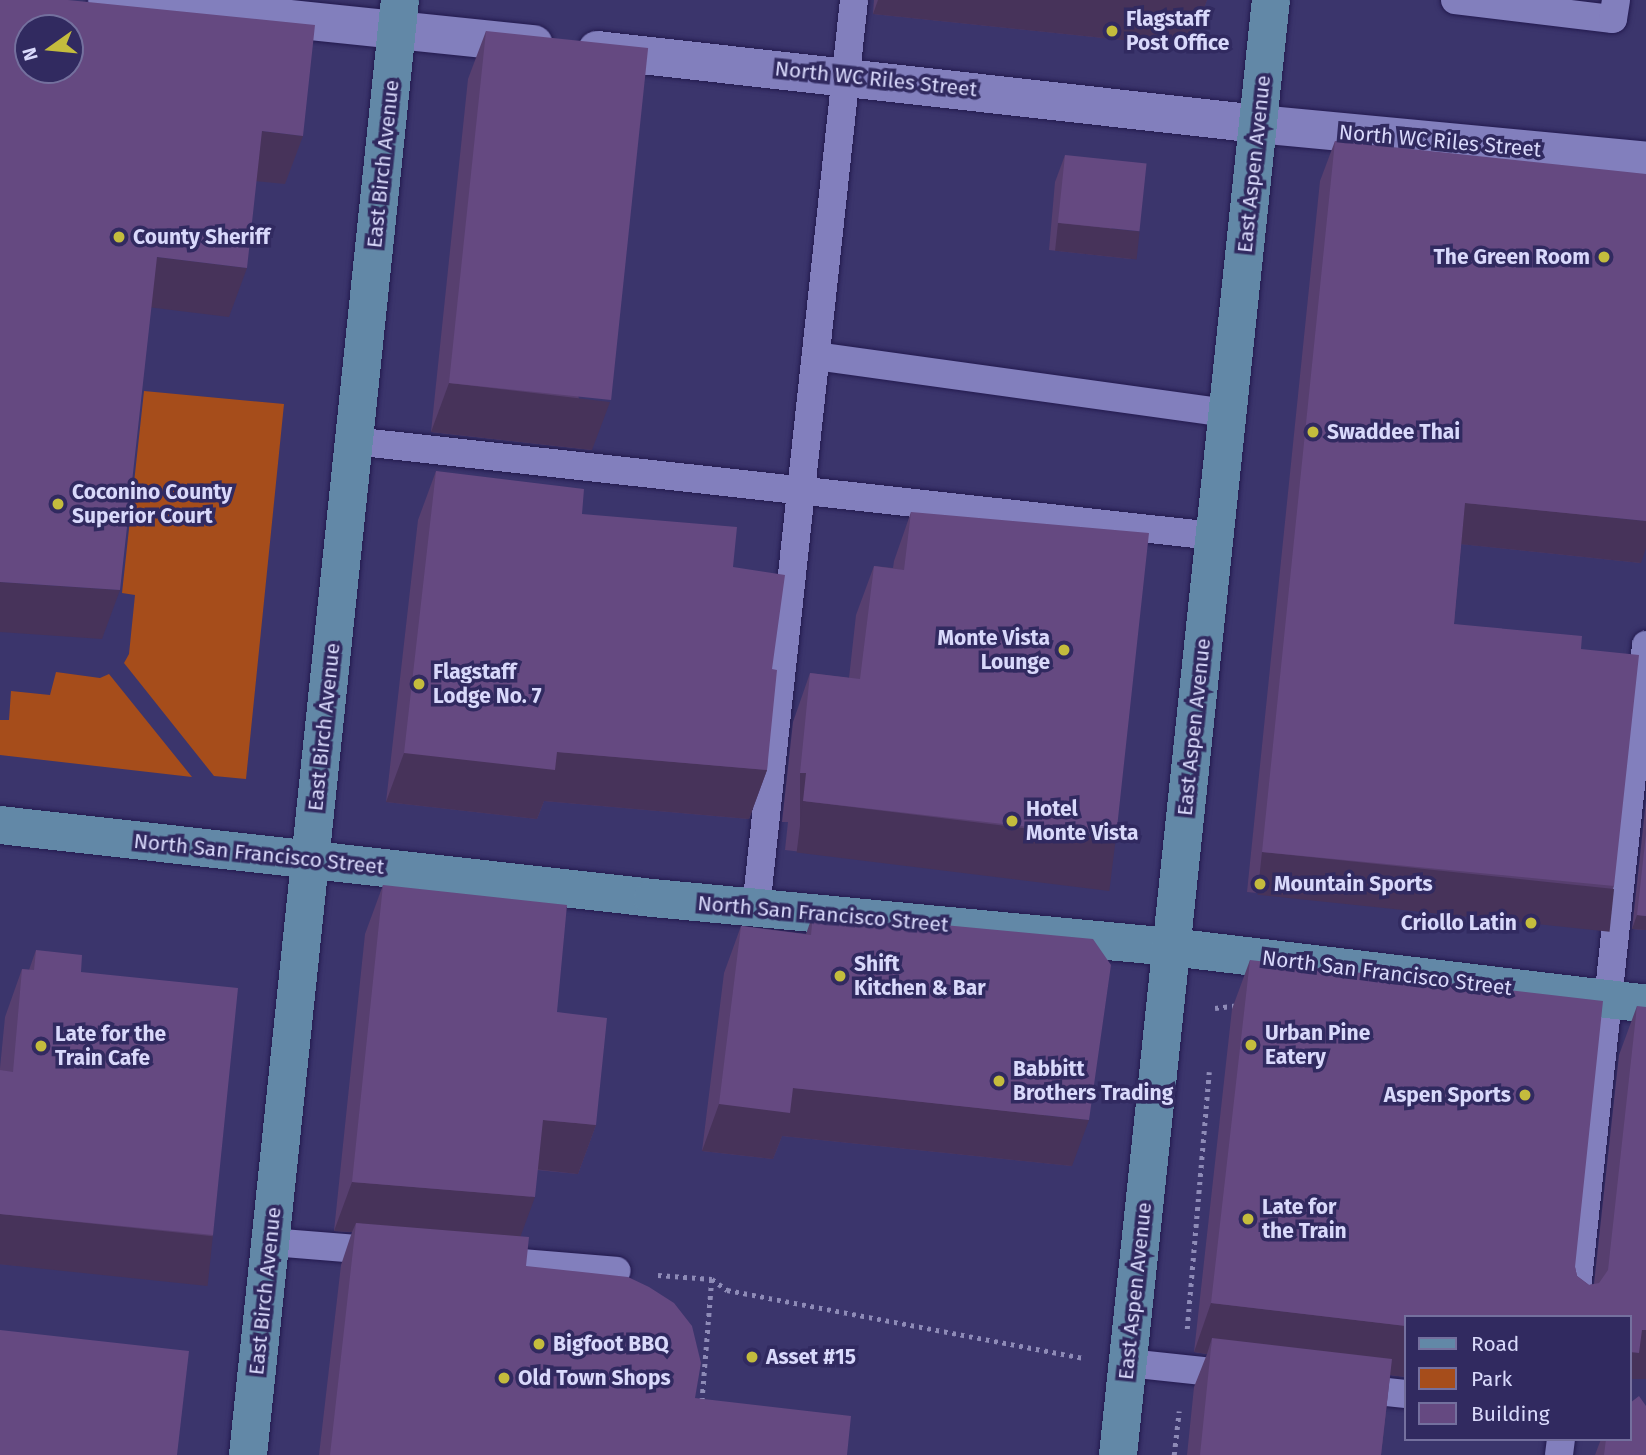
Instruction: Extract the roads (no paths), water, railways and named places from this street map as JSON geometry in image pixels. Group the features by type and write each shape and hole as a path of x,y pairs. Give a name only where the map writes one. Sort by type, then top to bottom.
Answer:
{"street":[{"name":"North WC Riles Street","path":"107,0 398,15 846,75 1258,124 1646,161"},
{"name":"East Aspen Avenue","path":"1118,1455 1271,0"},
{"name":"East Birch Avenue","path":"248,1455 398,15"},
{"name":"North San Francisco Street","path":"0,825 756,908 1171,947 1629,1002"}],"lane":[{"path":"756,908 854,0"},
{"path":"1455,0 1614,19 1616,0"},
{"path":"816,356 1228,413"},
{"path":"353,441 1214,536"},
{"path":"1574,1315 1629,1002 1646,645"},
{"path":"271,1242 408,1254"},
{"path":"464,1258 617,1271"},
{"path":"1128,1363 1262,1377"},
{"path":"1328,1385 1404,1394"}],"place":[{"name":"Flagstaff Post Office","path":"1112,31"},
{"name":"County Sheriff","path":"119,237"},
{"name":"The Green Room","path":"1604,257"},
{"name":"Swaddee Thai","path":"1313,432"},
{"name":"Coconino County Superior Court","path":"58,504"},
{"name":"Monte Vista Lounge","path":"1064,650"},
{"name":"Flagstaff Lodge No. 7","path":"419,684"},
{"name":"Hotel Monte Vista","path":"1012,821"},
{"name":"Mountain Sports","path":"1260,884"},
{"name":"Criollo Latin","path":"1531,923"},
{"name":"Shift Kitchen & Bar","path":"840,976"},
{"name":"Urban Pine Eatery","path":"1251,1045"},
{"name":"Late for the Train Cafe","path":"41,1046"},
{"name":"Babbitt Brothers Trading","path":"999,1081"},
{"name":"Aspen Sports","path":"1525,1095"},
{"name":"Late for the Train","path":"1248,1219"},
{"name":"Bigfoot BBQ","path":"539,1344"},
{"name":"Asset #15","path":"752,1357"},
{"name":"Old Town Shops","path":"504,1378"}]}
